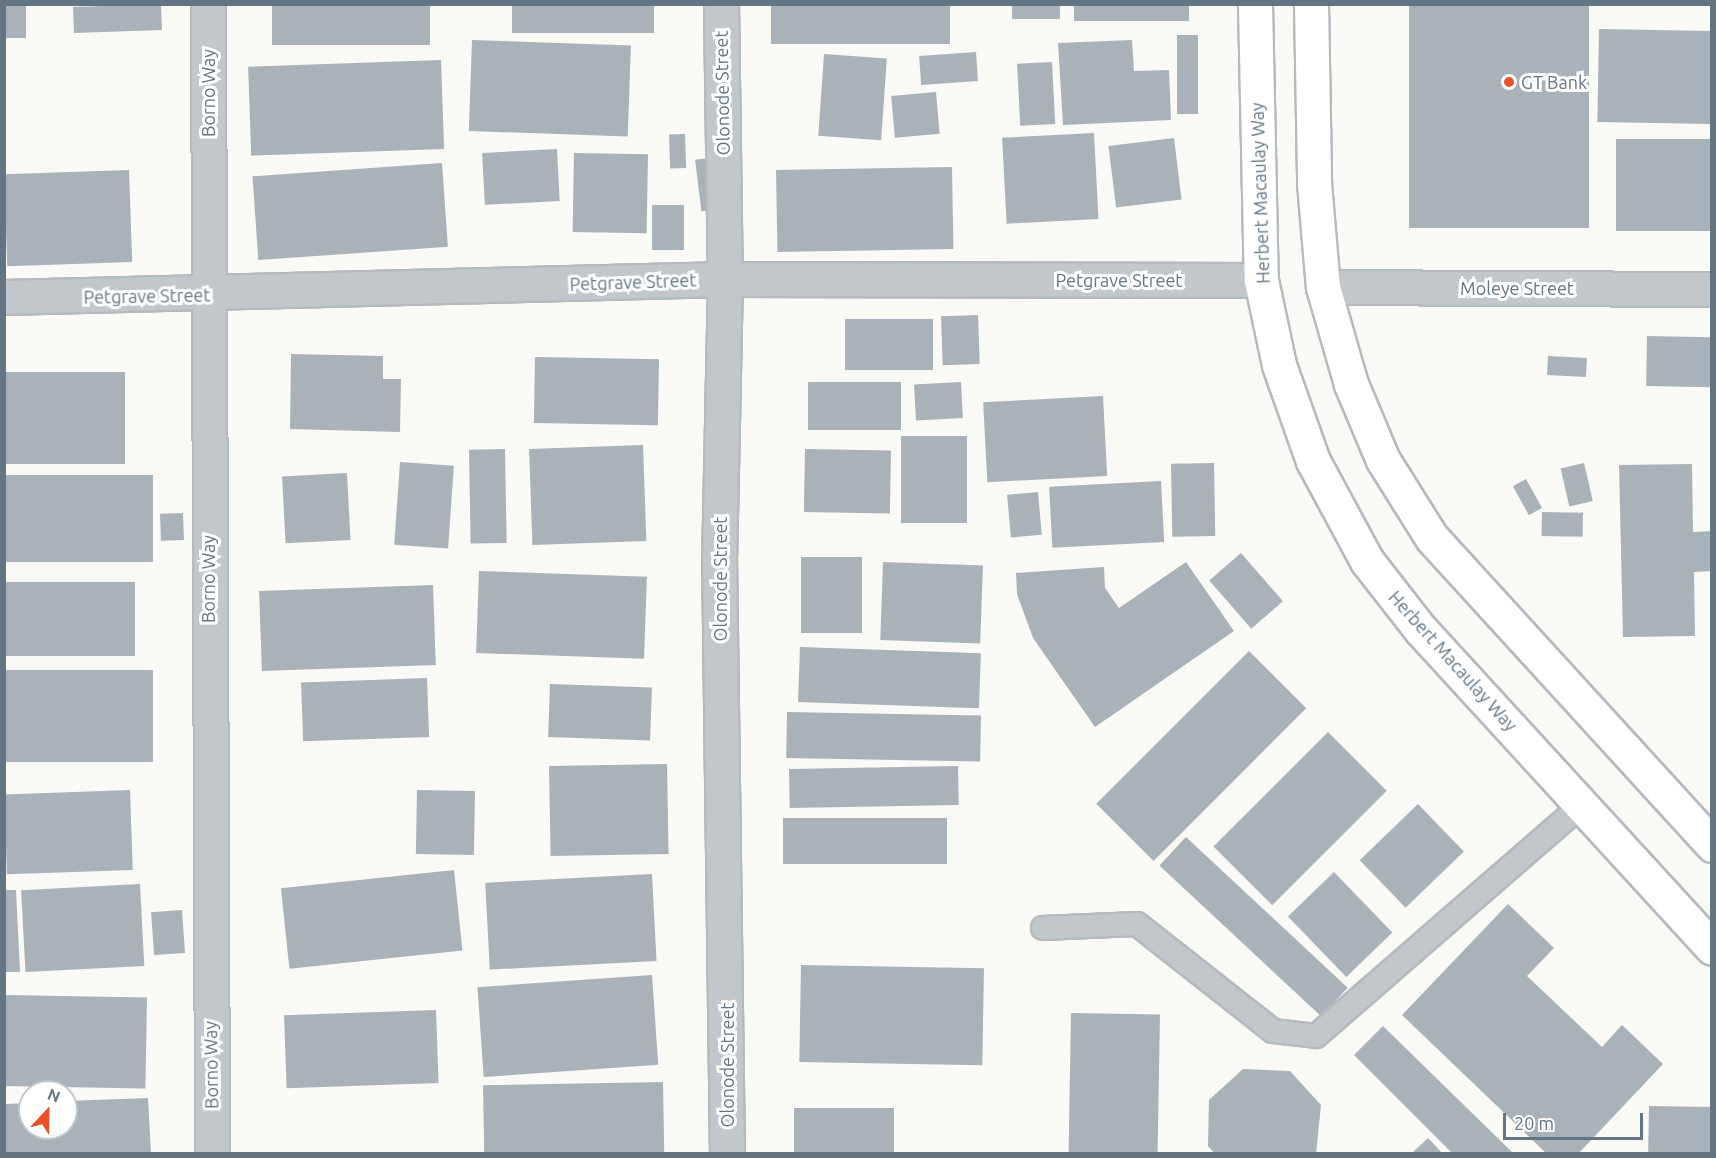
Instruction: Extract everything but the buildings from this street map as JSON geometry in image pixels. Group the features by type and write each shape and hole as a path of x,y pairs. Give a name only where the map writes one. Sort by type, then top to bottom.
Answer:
{"highway":[{"name":"Herbert Macaulay Way","path":"1255,4 1261,280 1279,365 1313,461 1367,561 1421,630 1583,804 1712,948"},
{"path":"1311,4 1314,183 1323,287 1351,384 1383,460 1432,538 1712,845"}],"street":[{"name":"Borno Way","path":"208,4 207,295 212,1154"},
{"name":"Olonode Street","path":"721,4 725,279 719,554 727,1154"},
{"name":"Petgrave Street","path":"4,297 207,295 725,279 1261,280"},
{"name":"Moleye Street","path":"1323,287 1712,289"}],"lane":[{"path":"1043,928 1137,924 1273,1031 1316,1036 1583,804"}],"place":[{"name":"GT Bank","path":"1509,82"}]}
